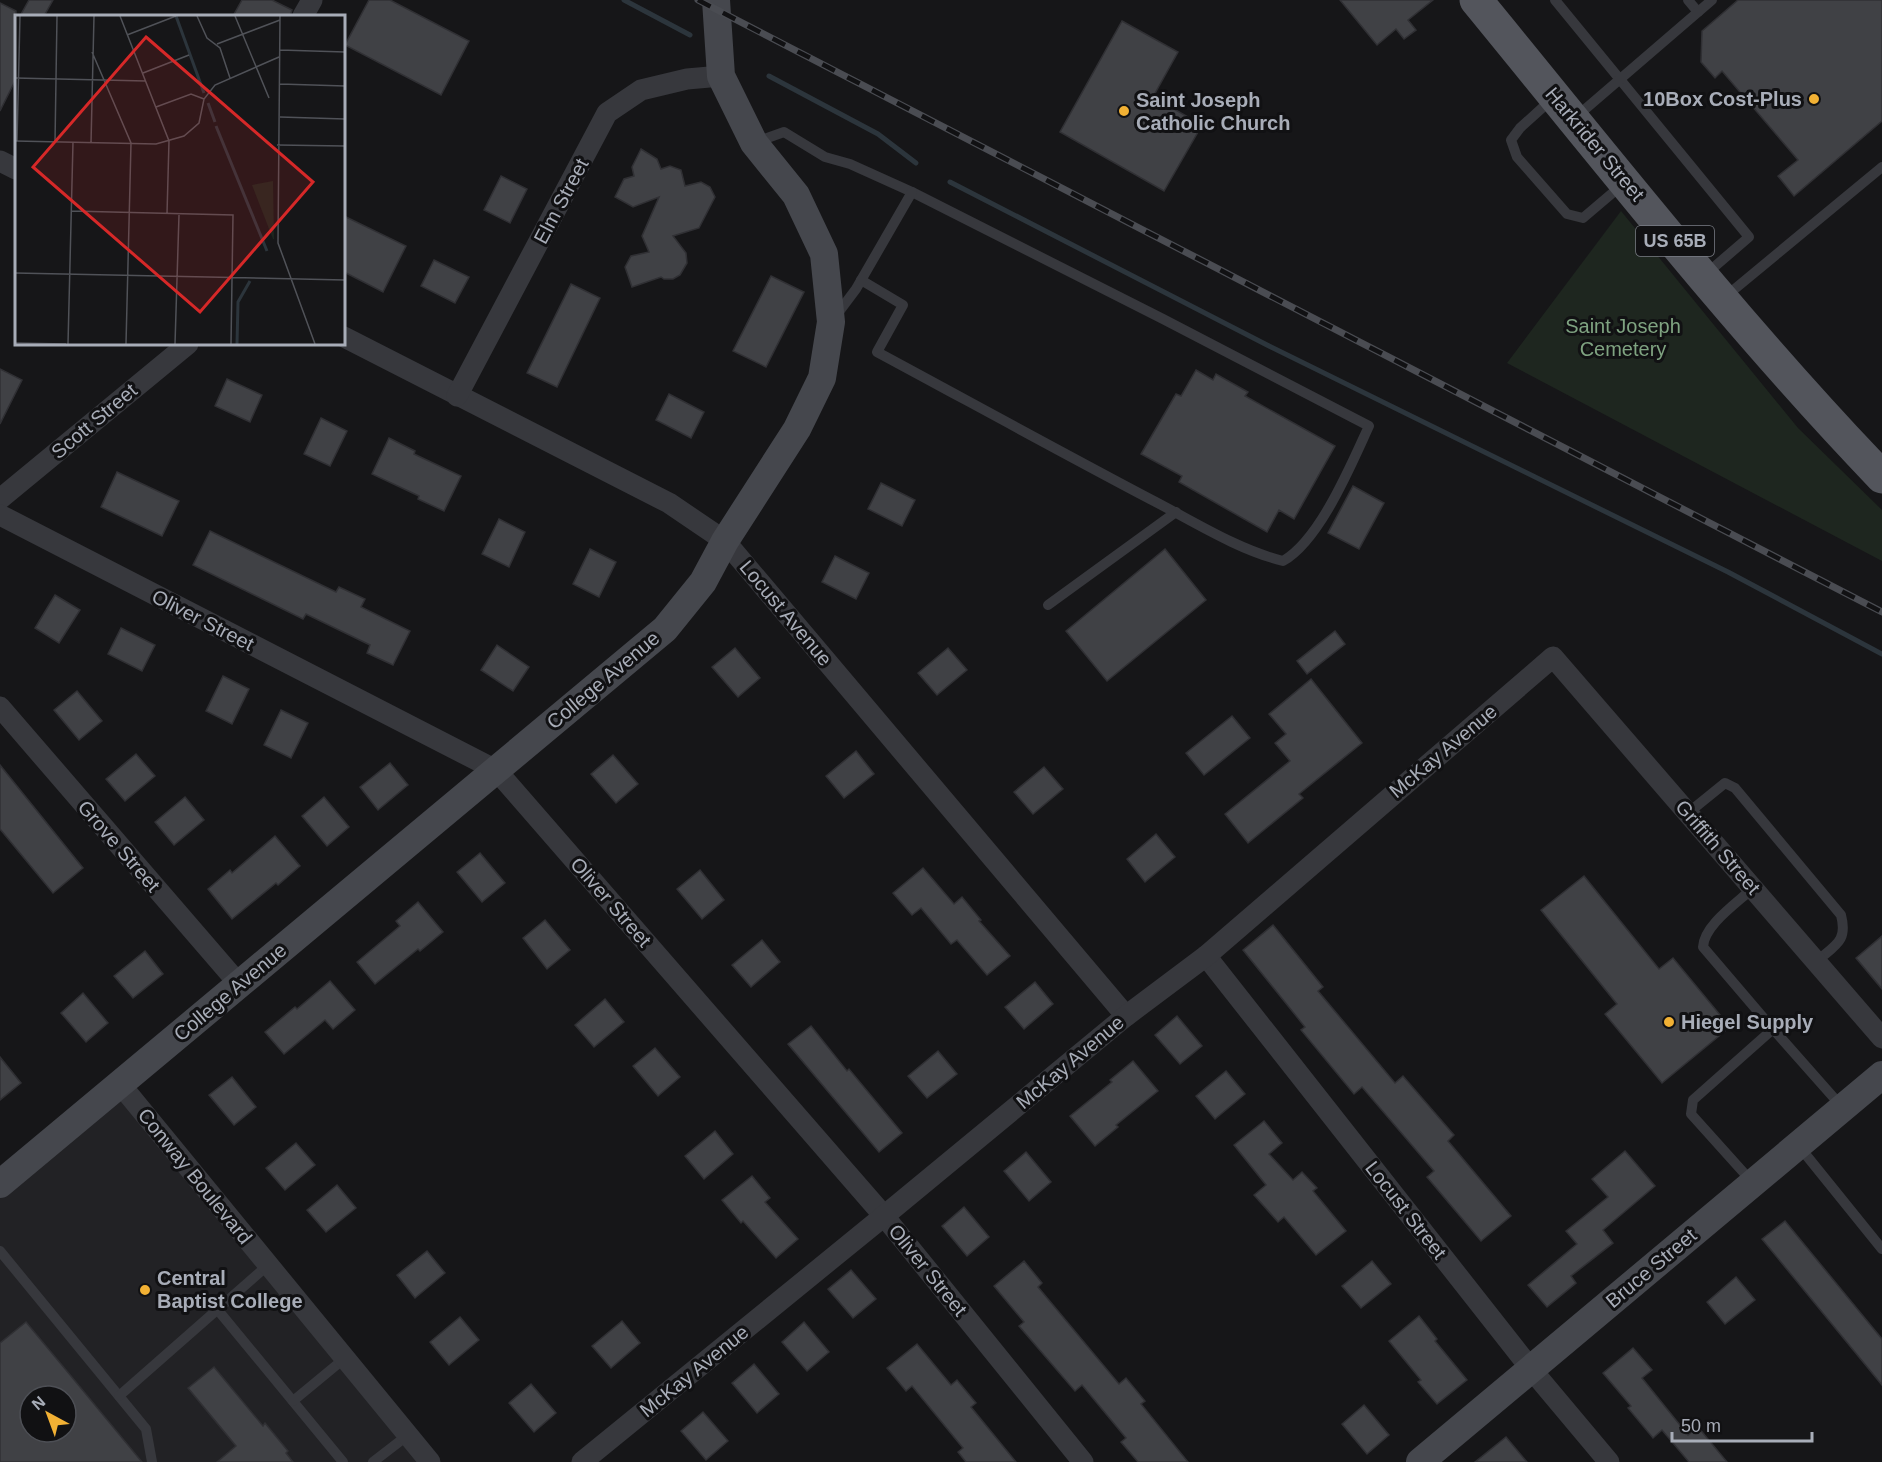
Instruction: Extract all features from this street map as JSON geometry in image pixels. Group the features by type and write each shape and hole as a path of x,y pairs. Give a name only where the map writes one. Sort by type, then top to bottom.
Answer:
{"main road":[{"name":"Harkrider Street","path":"1476,0 1713,287 1829,421 1882,477"}],"street":[{"path":"304,15 312,0"},
{"name":"College Avenue","path":"0,1184 665,629 703,582 725,541 797,429 822,378 831,322 824,254 796,195 754,143 721,76 716,0"},
{"name":"Elm Street","path":"457,396 607,113 641,90 687,79 721,76"},
{"path":"0,161 15,168"},
{"name":"Locust Avenue","path":"345,338 669,502 725,541 1126,1016"},
{"name":"Scott Street","path":"0,499 187,345"},
{"name":"Oliver Street","path":"0,515 496,770 884,1216 1083,1462"},
{"name":"McKay Avenue","path":"582,1462 1126,1016 1206,956 1553,657"},
{"name":"Griffith Street","path":"1553,657 1882,1038"},
{"name":"Grove Street","path":"0,707 238,984"},
{"name":"Locust Street","path":"1206,956 1531,1369 1609,1462"},
{"name":"Bruce Street","path":"1420,1462 1882,1075"},
{"name":"Conway Boulevard","path":"120,1084 430,1462"}],"lane":[{"path":"1555,0 1749,237 1713,287"},
{"path":"1688,0 1698,12"},
{"path":"1626,182 1583,218 1567,214 1517,157 1511,140 1520,128 1620,80 1712,0"},
{"path":"754,143 784,132 825,157 850,164 912,192 1369,426 1328,512 1294,555 1283,561 1271,558 1230,541 877,352 903,305 861,280"},
{"path":"1713,287 1882,167"},
{"path":"831,322 861,280 912,192"},
{"path":"1048,606 1176,512"},
{"path":"1688,813 1725,783 1735,788 1841,915 1845,929 1842,939 1816,962"},
{"path":"1753,888 1708,929 1703,939 1703,947 1843,1108"},
{"path":"1753,1183 1691,1114 1693,1100 1773,1029"},
{"path":"1798,1145 1882,1249"},
{"path":"0,1251 146,1429 152,1462"},
{"path":"119,1395 268,1265"},
{"path":"217,1309 343,1462"},
{"path":"293,1401 345,1358"},
{"path":"373,1462 408,1435"}],"shaded area":[{"name":"Central Baptist College","path":"120,1084 434,1462 0,1462 0,1184"}],"green space":[{"name":"Saint Joseph Cemetery","path":"1621,211 1798,428 1882,510 1882,561 1507,363"}],"building":[{"path":"29,0 53,0 45,15 21,15"},
{"path":"242,0 272,0 292,10 290,15 234,15"},
{"path":"369,0 390,0 469,41 441,95 345,45"},
{"path":"1340,0 1433,0 1408,20 1416,30 1404,39 1396,29 1377,45"},
{"name":"10Box Cost-Plus","path":"1738,0 1882,0 1882,121 1794,196 1778,176 1798,160 1722,71 1715,78 1701,62 1702,31"},
{"path":"0,3 16,11 16,15 15,81 0,111"},
{"name":"Saint Joseph Catholic Church","path":"1122,21 1178,52 1153,97 1202,125 1164,191 1060,132"},
{"path":"641,149 657,159 661,169 670,166 681,170 685,186 701,182 710,187 715,197 699,228 673,236 686,253 687,263 680,275 673,279 661,277 632,287 625,267 631,256 649,252 642,236 659,197 633,207 615,197 624,179 634,176 632,167"},
{"path":"501,176 527,189 510,223 484,210"},
{"path":"345,216 406,246 383,292 345,273"},
{"path":"434,260 469,277 455,303 421,286"},
{"path":"771,276 804,292 766,367 733,351"},
{"path":"571,284 600,298 557,387 527,373"},
{"path":"0,369 22,380 0,424"},
{"path":"1196,370 1213,380 1216,374 1248,392 1245,396 1335,446 1294,519 1279,510 1267,532 1179,482 1182,476 1141,454 1176,394 1181,396"},
{"path":"227,379 262,395 250,422 215,406"},
{"path":"669,394 704,412 691,438 656,420"},
{"path":"321,418 347,431 330,466 304,454"},
{"path":"389,438 415,451 414,454 461,476 444,511 418,499 419,496 372,474"},
{"path":"117,472 179,501 162,536 101,507"},
{"path":"881,483 915,500 902,526 868,509"},
{"path":"1353,486 1384,503 1359,549 1328,533"},
{"path":"499,519 525,532 509,567 482,554"},
{"path":"210,531 336,592 339,587 365,599 361,607 410,631 393,665 367,653 370,645 306,614 303,619 193,565"},
{"path":"590,549 616,562 599,597 573,584"},
{"path":"1165,549 1206,600 1107,681 1066,631"},
{"path":"835,556 869,573 856,599 822,582"},
{"path":"55,595 80,610 59,643 35,628"},
{"path":"121,628 155,645 142,671 108,654"},
{"path":"1335,631 1345,644 1307,674 1297,661"},
{"path":"497,645 529,667 513,691 481,670"},
{"path":"735,648 760,678 738,697 712,667"},
{"path":"948,648 967,670 937,695 918,673"},
{"path":"223,676 249,689 232,724 206,711"},
{"path":"1311,679 1362,743 1299,794 1303,798 1248,843 1225,814 1290,761 1275,743 1286,734 1269,714"},
{"path":"77,691 102,721 79,740 54,710"},
{"path":"281,710 308,723 291,758 264,745"},
{"path":"1232,716 1250,738 1204,775 1186,753"},
{"path":"856,751 874,774 844,798 826,776"},
{"path":"136,754 155,776 125,801 106,779"},
{"path":"613,755 638,784 616,803 591,774"},
{"path":"390,763 408,785 378,810 360,787"},
{"path":"0,765 83,868 53,893 0,829"},
{"path":"1044,767 1063,789 1033,814 1014,792"},
{"path":"185,797 204,820 174,845 155,822"},
{"path":"324,797 349,827 327,846 302,816"},
{"path":"1156,834 1175,857 1145,882 1127,859"},
{"path":"275,836 300,866 232,919 208,889 230,870 232,873"},
{"path":"480,853 505,883 482,902 457,872"},
{"path":"923,868 954,904 962,897 981,920 979,921 1010,956 987,975 957,940 951,944 921,908 912,915 893,893"},
{"path":"700,870 724,900 702,919 677,889"},
{"path":"1584,876 1659,969 1673,958 1730,1027 1662,1083 1605,1014 1617,1004 1541,910"},
{"path":"418,902 443,932 375,984 357,962 400,926 396,921"},
{"path":"545,920 570,950 547,969 523,938"},
{"path":"1273,925 1323,987 1318,991 1395,1083 1403,1076 1454,1135 1448,1141 1511,1216 1481,1241 1427,1177 1434,1171 1362,1087 1354,1094 1301,1030 1305,1027 1243,950"},
{"path":"1882,936 1882,989 1856,958"},
{"path":"762,940 780,962 751,987 732,965"},
{"path":"145,951 163,974 133,998 114,976"},
{"path":"330,981 355,1010 333,1029 325,1020 284,1054 265,1032"},
{"path":"1035,982 1053,1004 1024,1029 1005,1007"},
{"path":"83,993 108,1023 86,1042 61,1013"},
{"path":"605,999 624,1022 594,1047 575,1025"},
{"path":"1177,1016 1202,1046 1180,1064 1155,1035"},
{"path":"811,1026 902,1133 879,1152 788,1044"},
{"path":"655,1048 680,1077 658,1096 633,1066"},
{"path":"938,1051 957,1074 927,1098 908,1076"},
{"path":"0,1057 21,1083 0,1100"},
{"path":"1133,1061 1158,1091 1116,1125 1118,1127 1095,1146 1070,1116 1112,1082 1110,1080"},
{"path":"1226,1071 1245,1094 1215,1119 1196,1096"},
{"path":"232,1077 256,1107 234,1125 209,1095"},
{"path":"1264,1121 1282,1143 1269,1154 1293,1180 1302,1172 1317,1188 1313,1191 1346,1231 1316,1255 1284,1217 1278,1222 1254,1195 1266,1185 1234,1145"},
{"path":"715,1131 733,1154 704,1179 685,1156"},
{"path":"296,1143 315,1165 285,1190 266,1168"},
{"path":"1625,1151 1655,1186 1603,1230 1613,1243 1571,1276 1576,1283 1547,1307 1528,1285 1577,1244 1566,1231 1608,1197 1592,1179"},
{"path":"1026,1152 1051,1182 1029,1201 1004,1171"},
{"path":"752,1176 770,1198 765,1202 798,1239 776,1258 722,1200"},
{"path":"337,1185 356,1208 326,1232 307,1210"},
{"path":"964,1207 989,1237 967,1256 942,1226"},
{"path":"1785,1221 1882,1339 1882,1385 1762,1239"},
{"path":"427,1251 445,1273 415,1298 397,1275"},
{"path":"1024,1261 1042,1283 1038,1287 1119,1384 1126,1378 1145,1401 1141,1404 1188,1462 1138,1462 1121,1442 1126,1438 1082,1385 1075,1391 1019,1326 1024,1322 994,1286"},
{"path":"1372,1261 1391,1284 1361,1308 1342,1286"},
{"path":"851,1270 876,1299 853,1318 828,1289"},
{"path":"1736,1277 1755,1300 1725,1324 1707,1302"},
{"path":"1419,1316 1437,1339 1435,1341 1467,1380 1437,1404 1418,1382 1421,1380 1389,1341"},
{"path":"460,1317 479,1340 449,1365 430,1342"},
{"path":"622,1321 640,1343 611,1368 592,1346"},
{"path":"26,1322 77,1384 18,1384 18,1444 78,1444 78,1385 142,1462 0,1462 0,1343"},
{"path":"804,1322 829,1352 807,1371 782,1342"},
{"path":"917,1344 951,1385 957,1380 976,1403 971,1407 1016,1462 966,1462 958,1452 963,1448 912,1386 906,1391 887,1368"},
{"path":"1633,1348 1652,1370 1642,1378 1688,1435 1698,1427 1727,1462 1689,1462 1662,1430 1653,1438 1628,1408 1631,1406 1603,1373"},
{"path":"754,1364 779,1394 757,1413 732,1383"},
{"path":"214,1367 263,1426 265,1423 288,1451 286,1453 293,1462 217,1462 236,1446 188,1388"},
{"path":"531,1384 556,1413 534,1432 509,1403"},
{"path":"1364,1405 1389,1435 1367,1454 1342,1424"},
{"path":"703,1412 728,1441 706,1460 681,1431"},
{"path":"1506,1437 1527,1462 1475,1462"}],"waterway":[{"path":"624,0 690,35"},
{"path":"769,76 878,134 916,163"},
{"path":"950,182 1269,346 1728,572 1882,654"}],"railway":[{"path":"698,0 1882,612"}],"place":[{"name":"10Box Cost-Plus","path":"1814,99"},
{"name":"Saint Joseph Catholic Church","path":"1124,111"},
{"name":"Hiegel Supply","path":"1669,1022"},
{"name":"Central Baptist College","path":"145,1290"}]}
